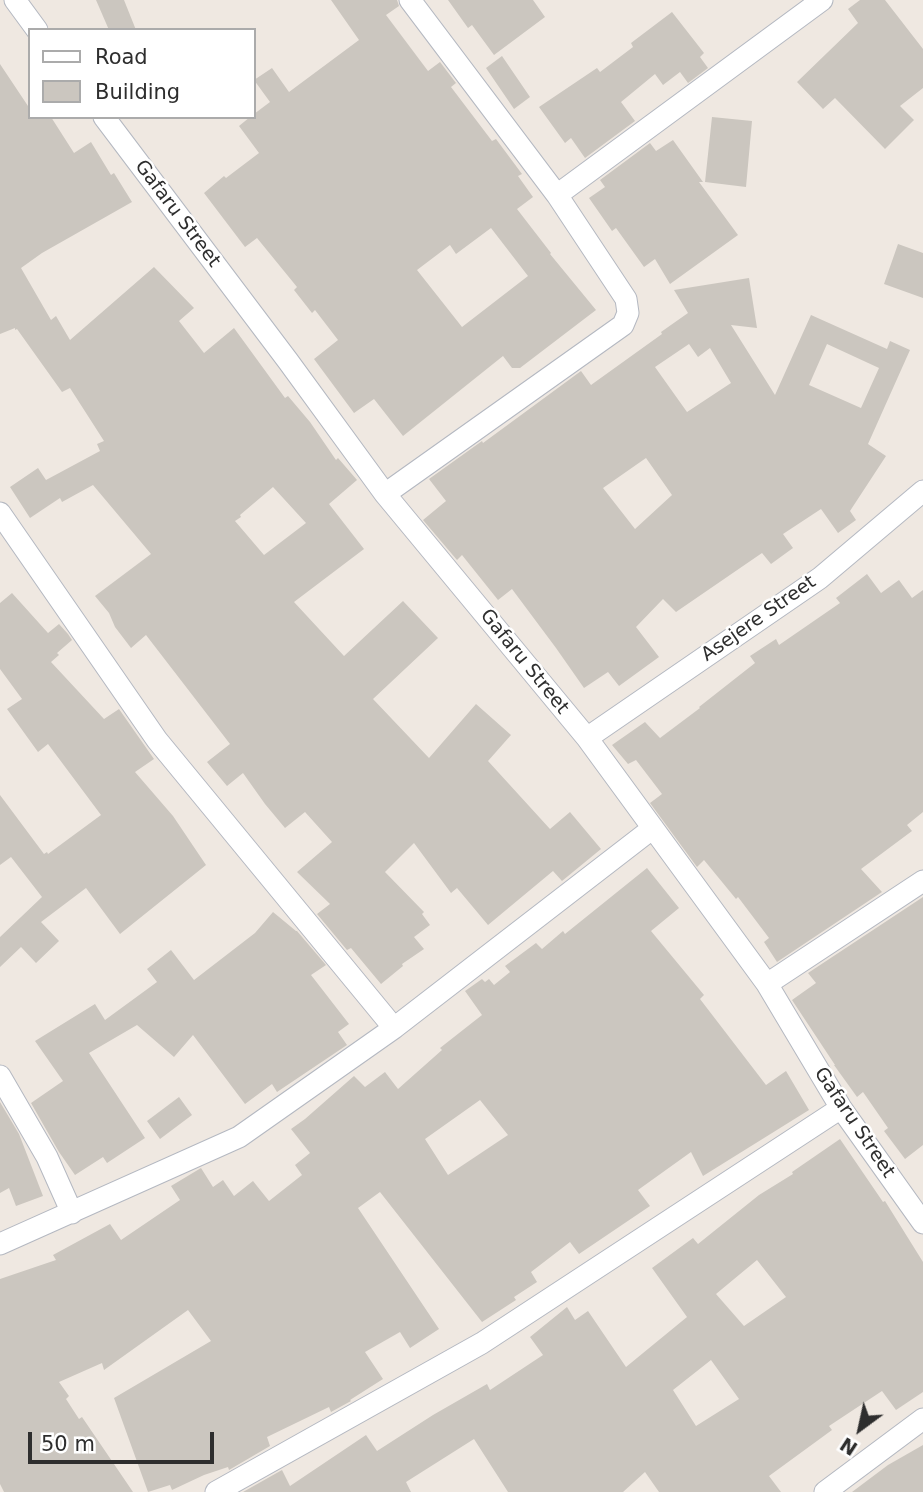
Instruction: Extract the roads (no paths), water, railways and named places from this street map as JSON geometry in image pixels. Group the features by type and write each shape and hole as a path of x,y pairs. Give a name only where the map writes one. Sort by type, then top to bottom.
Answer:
{"street":[{"path":"15,0 36,28"},
{"path":"385,494 623,326 628,313 626,299 557,195 410,0"},
{"path":"557,195 794,8 822,0"},
{"name":"Gafaru Street","path":"106,119 385,494 587,738 767,984 841,1108 923,1223"},
{"name":"Asejere Street","path":"587,738 820,578 923,491"},
{"path":"0,513 156,740 394,1028"},
{"path":"0,1244 239,1137 394,1028 653,828"},
{"path":"767,984 923,881"},
{"path":"0,1076 47,1157 72,1213"},
{"path":"216,1492 482,1343 841,1108"},
{"path":"825,1492 923,1419"}]}
